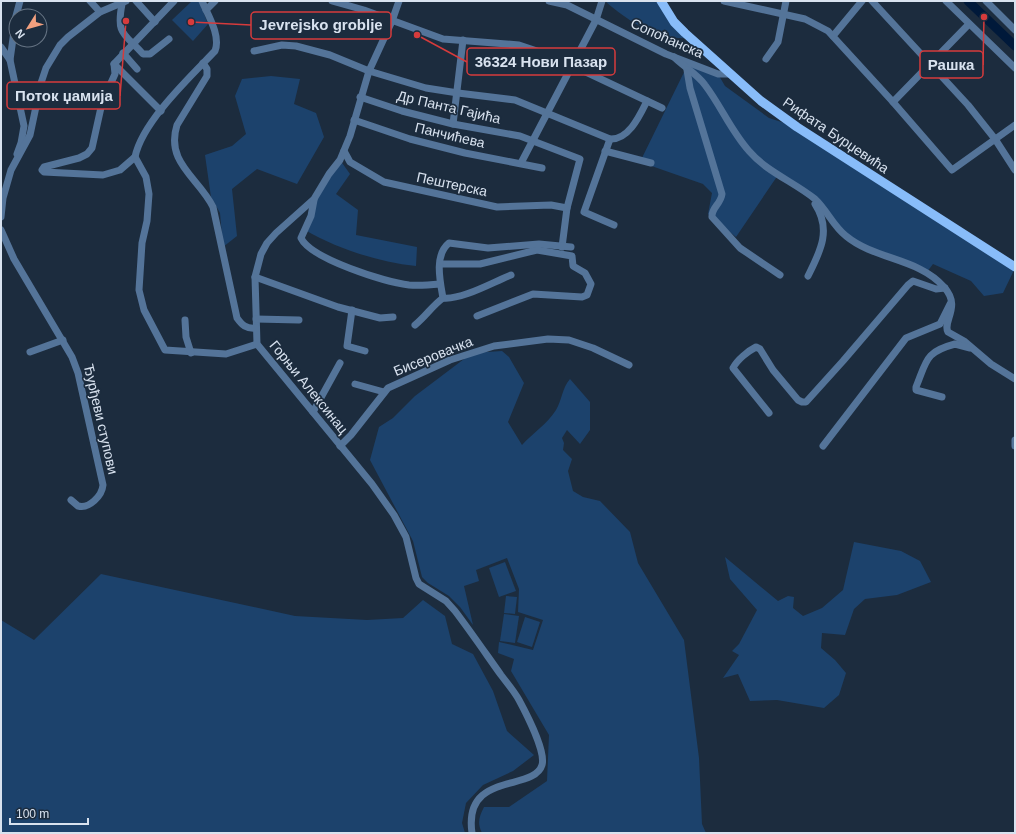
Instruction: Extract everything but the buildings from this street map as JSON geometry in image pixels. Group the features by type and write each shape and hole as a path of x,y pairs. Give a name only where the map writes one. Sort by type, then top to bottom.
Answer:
{"main road":[{"name":"Рифата Бурџевића","path":"661,1 678,26 761,101 797,127 1015,267"}],"street":[{"path":"90,1 100,12"},
{"path":"136,1 155,22"},
{"path":"174,1 114,64 114,78 102,103 92,148 87,154 79,158 42,169 44,172 108,175 120,170 135,157 137,147 161,111 215,51 217,45 202,1"},
{"path":"206,10 215,1"},
{"path":"332,1 364,10 443,39 519,45 552,56 662,108"},
{"path":"392,21 399,1"},
{"name":"Сопоћанска","path":"549,1 567,5 615,28 630,37 674,57 718,74 730,74"},
{"path":"521,164 559,87 596,20 602,1"},
{"path":"724,1 752,9 785,14 811,22 833,36 893,102 951,170 955,170 1015,125"},
{"path":"766,59 778,42 785,14 786,1"},
{"path":"833,36 862,1"},
{"path":"872,1 972,109 995,139 1015,170"},
{"path":"946,1 1015,68"},
{"path":"986,1 1015,30"},
{"path":"11,170 30,135 41,83 46,68 60,45 100,12 124,3"},
{"path":"124,3 119,25 120,30 143,54 150,54 169,39"},
{"name":"Горњи Алексинац","path":"392,21 369,71 344,151 314,200 267,243 261,254 255,277 257,344 372,484 394,515 406,537 416,578 419,584 446,601 455,611 519,700 542,753 542,765 528,778 495,788 478,800 470,816 472,833"},
{"path":"893,102 969,24"},
{"path":"453,124 458,94 463,40"},
{"path":"254,51 282,45 296,46 330,55 369,71 426,88 458,94 515,100 610,139 620,138 636,123 647,101"},
{"path":"1,47 10,60"},
{"path":"1,217 2,196 21,143 24,126 10,60 12,48"},
{"path":"123,53 138,69"},
{"path":"674,57 705,85 735,133 751,154 778,175 813,198 827,212 839,230 855,242 927,272 945,288 951,302 952,313 947,324 947,331 972,348 991,364 1015,379"},
{"path":"203,63 207,69 206,76 177,125 174,134 177,154 187,174 208,197 213,207 237,318 242,325 249,329 256,328"},
{"path":"114,64 161,111"},
{"path":"687,70 690,88 722,194 721,201 712,212 712,217 740,248 780,275"},
{"name":"Др Панта Гајића","path":"360,97 402,111 453,124 520,136 580,159 567,208"},
{"name":"Панчићева","path":"354,120 410,139 465,153 542,168"},
{"path":"610,139 584,212 614,225"},
{"name":"Пештерска","path":"344,151 350,162 384,182 391,184 497,207 551,205 567,208"},
{"path":"605,151 651,163"},
{"path":"135,157 146,177 149,194 147,221 142,244 139,290 144,310 162,346 166,350 191,353 226,354 257,344"},
{"path":"808,276 823,243 822,218 813,198"},
{"path":"314,200 310,216 301,238 304,245 333,261 373,276 410,285 440,284"},
{"path":"562,247 567,208"},
{"name":"Ђурђеви ступови","path":"1,230 14,260 63,340 78,372 103,489 97,498 87,506 78,506 71,500"},
{"path":"443,298 440,284 440,264 442,251 449,243 488,248 539,244 571,247"},
{"name":"Бисеровачка","path":"440,264 480,264 537,250 572,256 573,266 585,273 591,284 587,295 582,297 533,294 477,316"},
{"path":"416,325 432,306 443,298 451,299 471,292 511,274"},
{"path":"255,277 338,307 380,318 393,317"},
{"path":"769,413 733,368 735,364 752,349 756,347 760,348 773,370 798,400 806,402 908,284 913,281 936,288 945,288"},
{"path":"823,446 906,338 940,324 951,302"},
{"path":"352,310 346,346 365,351"},
{"name":"Горњи Алексинац","path":"256,319 299,320"},
{"path":"185,320 186,337 191,353"},
{"name":"Бисеровачка","path":"340,446 351,436 384,392 450,360 494,346 548,339 569,340 593,348 630,365"},
{"path":"30,352 63,340"},
{"path":"942,397 916,390 925,361 936,350 949,347 953,344 972,348"},
{"path":"313,412 340,363"},
{"path":"355,384 384,392"},
{"path":"1015,440 1015,446"}],"shaded area":[{"path":"192,1 199,1 208,24 193,41 172,20"},
{"path":"605,1 661,1 691,38 679,38 656,33 634,23"},
{"path":"689,62 718,74 725,86 769,118 797,127 1015,268 1003,293 984,296 971,281 933,264 927,272 855,243 827,212 778,175 736,237 708,214 712,193 703,184 640,162"},
{"path":"271,76 300,79 294,104 316,113 324,137 297,184 257,169 232,189 237,236 223,247 220,213 211,197 205,155 232,146 246,134 235,96 242,79"},
{"path":"340,160 350,174 336,194 358,210 356,235 417,247 416,266 359,254 331,243 305,230 314,199"},
{"path":"502,351 509,357 524,383 508,422 522,445 553,415 565,386 570,379 590,402 590,430 580,444 567,430 562,438 564,443 563,450 572,459 568,471 573,491 583,497 600,501 630,532 638,563 684,640 699,758 702,824 706,833 482,833 480,829 479,820 484,807 509,807 547,781 549,735 511,671 514,659 498,653 499,642 533,650 543,620 518,612 519,589 507,558 476,570 479,581 464,586 473,625 460,607 449,596 428,583 422,577 413,541 370,460 379,427 393,418 415,396 472,353"},
{"path":"854,542 901,551 920,561 931,582 897,595 865,599 854,609 845,635 822,633 821,648 835,660 846,673 839,695 824,708 777,700 750,701 738,674 723,678 739,655 732,651 739,644 757,610 730,579 725,557 778,601 788,596 794,597 793,608 803,616 822,608 843,590"},
{"path":"505,562 516,591 499,597 489,568"},
{"path":"101,574 295,616 367,620 403,618 423,600 445,616 452,644 473,654 493,691 507,731 534,755 513,771 483,785 466,803 462,823 465,833 1,833 1,620 34,640"},
{"path":"506,596 517,597 515,614 504,613"},
{"path":"504,614 519,616 515,643 500,641"},
{"path":"525,617 540,622 532,647 517,642"}],"waterway":[{"path":"968,1 1015,46"}],"place":[{"name":"Рашка","path":"984,17"},
{"name":"Поток џамија","path":"126,21"},
{"name":"Jevrejsko groblje","path":"191,22"},
{"name":"36324 Нови Пазар","path":"417,35"}]}
